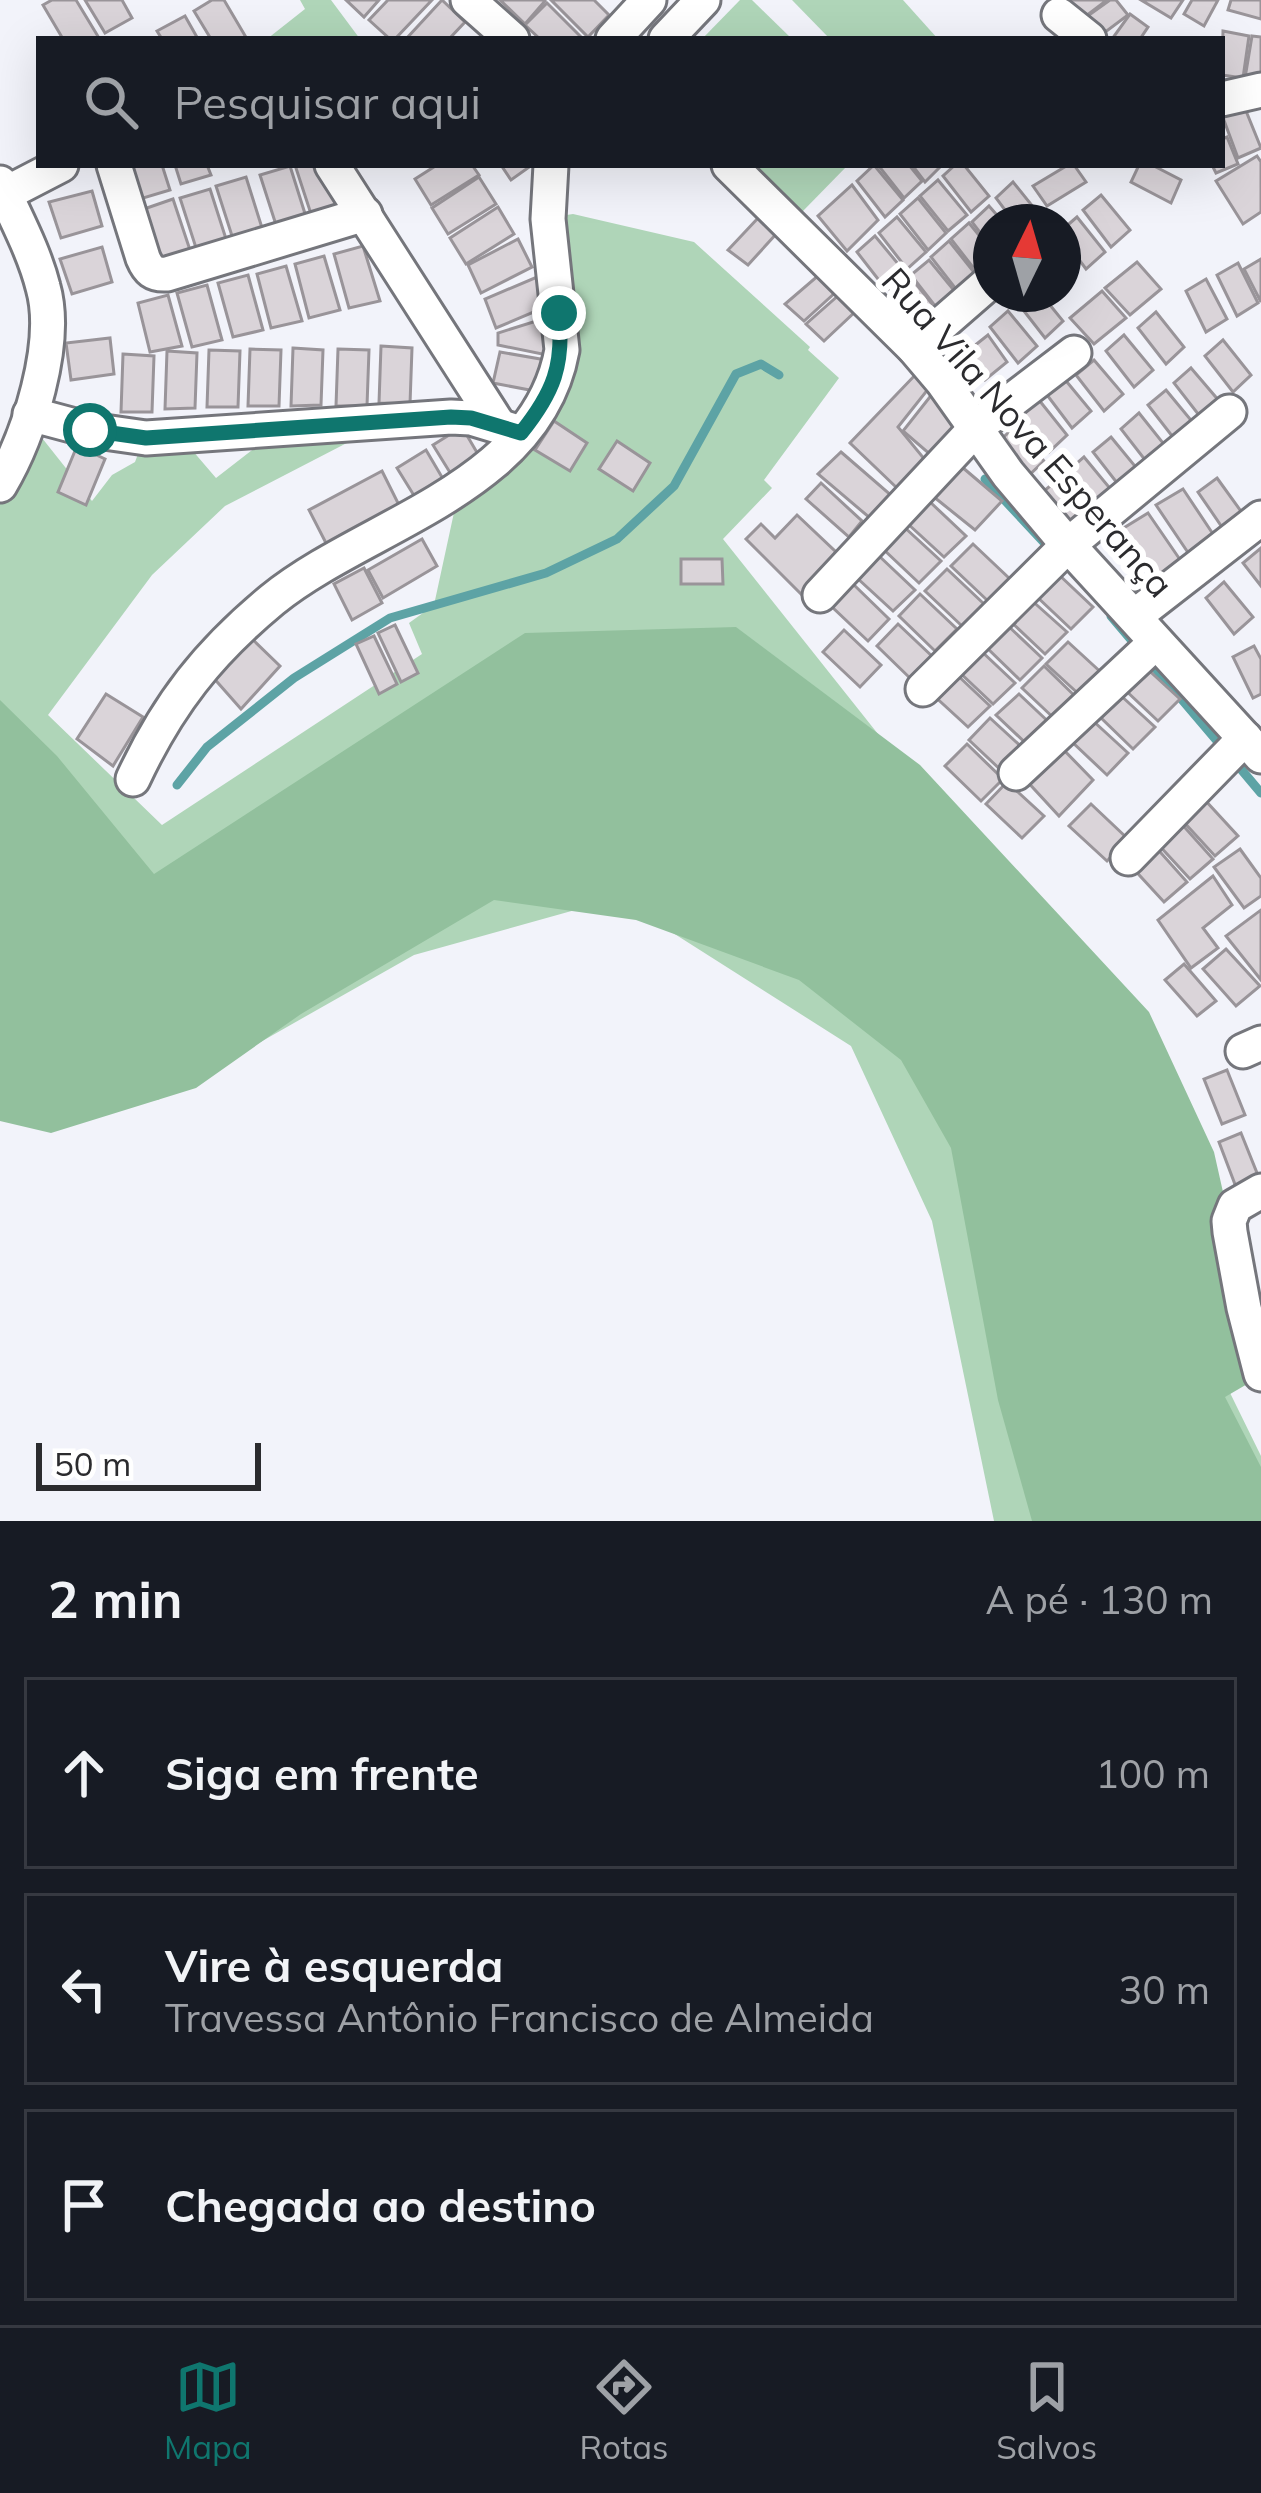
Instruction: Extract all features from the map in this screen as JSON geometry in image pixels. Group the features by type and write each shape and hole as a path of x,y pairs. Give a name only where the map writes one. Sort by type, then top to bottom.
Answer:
{"street":[{"path":"468,0 509,36"},
{"path":"617,36 649,0"},
{"path":"669,36 703,0"},
{"path":"1059,15 1085,36"},
{"path":"1225,97 1261,89"},
{"path":"0,484 30,414 46,355 47,310 38,271 3,189 54,168"},
{"path":"115,168 142,258 156,275 365,214"},
{"path":"334,168 386,253 510,429"},
{"path":"133,779 176,700 204,663 251,619 305,578 467,483 510,429 545,397 562,350 548,219 551,168"},
{"name":"Rua Vila Nova Esperança","path":"732,168 914,348 1068,545 1253,747"},
{"path":"914,348 973,297"},
{"path":"820,595 976,428 1074,353"},
{"path":"923,689 1068,545 1229,412"},
{"path":"30,414 146,438 451,417 510,429"},
{"path":"1016,773 1146,629 1261,518"},
{"path":"1128,858 1253,747"},
{"path":"1252,1195 1235,1206 1229,1221 1261,1374"}],"green space":[{"path":"300,0 331,0 358,36 271,36 305,9"},
{"path":"740,0 752,0 789,36 705,36"},
{"path":"792,0 903,0 935,36 827,36"},
{"path":"755,168 845,168 802,212"},
{"path":"573,214 694,242 839,378 764,480 772,488 723,539 878,734 1181,1293 1261,1456 1261,1521 994,1521 932,1221 851,1046 618,898 414,955 158,1100 0,1110 0,450 23,414 92,501 112,475 135,462 141,446 186,443 216,478 265,440 370,431 225,506 152,575 48,715 162,825 422,654 409,623 434,605 458,494 556,420 572,313 541,219"},
{"path":"736,627 920,765 1149,1012 1214,1152 1261,1361 1261,1376 1225,1397 1261,1467 1261,1521 1032,1521 998,1400 951,1148 901,1060 799,980 636,920 494,900 301,1014 196,1088 51,1133 0,1121 0,700 57,756 154,874 525,633"}],"building":[{"path":"76,0 98,36 61,36 43,5"},
{"path":"85,0 122,0 132,18 105,33"},
{"path":"212,0 224,0 245,36 209,36 194,11"},
{"path":"346,0 379,0 364,17"},
{"path":"388,0 432,0 398,36 387,36 369,20"},
{"path":"442,0 465,22 452,36 409,36"},
{"path":"500,0 544,0 545,1 525,24"},
{"path":"551,0 594,0 609,15 587,36"},
{"path":"1069,0 1107,0 1082,19"},
{"path":"1110,0 1116,0 1128,15 1100,36 1094,36 1082,20"},
{"path":"1141,0 1183,0 1171,18"},
{"path":"1192,0 1218,0 1204,26 1184,14"},
{"path":"1231,0 1261,0 1261,19 1228,10"},
{"path":"547,3 580,36 537,36 525,25"},
{"path":"1130,14 1148,27 1142,36 1114,36"},
{"path":"185,16 196,36 160,36 157,31"},
{"path":"1223,31 1249,36 1243,78 1225,75"},
{"path":"1252,36 1261,37 1261,81 1245,78"},
{"path":"1244,106 1261,148 1238,158 1225,114"},
{"path":"1225,138 1238,164 1216,173 1214,168 1225,168"},
{"path":"1257,156 1261,212 1243,224 1216,181"},
{"path":"130,168 163,168 170,190 140,199"},
{"path":"176,168 208,168 211,175 181,184"},
{"path":"291,168 307,220 277,228 260,175"},
{"path":"296,168 328,168 341,209 312,217"},
{"path":"432,168 474,168 479,175 431,205 415,179"},
{"path":"503,168 528,168 511,180"},
{"path":"876,168 903,200 885,217 857,181"},
{"path":"880,168 911,168 922,181 904,198"},
{"path":"914,168 939,168 925,182"},
{"path":"952,168 966,168 989,196 973,204 971,212 943,176"},
{"path":"1063,168 1076,168 1086,182 1046,204 1033,186"},
{"path":"1138,168 1158,168 1181,180 1171,203 1131,182"},
{"path":"246,177 263,231 233,239 216,186"},
{"path":"479,177 496,204 448,234 432,208"},
{"path":"938,180 967,215 948,231 920,196"},
{"path":"1013,182 1031,204 1000,204 996,198"},
{"path":"852,185 878,220 847,251 818,216"},
{"path":"210,189 227,242 197,251 180,198"},
{"path":"92,191 102,226 61,238 49,202"},
{"path":"1101,195 1130,230 1111,247 1083,210"},
{"path":"918,198 946,233 928,250 900,214"},
{"path":"173,199 191,253 161,262 144,209"},
{"path":"498,207 514,234 466,264 450,238"},
{"path":"759,217 778,232 748,265 728,250"},
{"path":"897,217 926,252 907,269 879,233"},
{"path":"1081,222 1105,252 1086,269 1081,262"},
{"path":"969,223 973,228 973,267 951,239"},
{"path":"875,236 904,271 885,288 857,252"},
{"path":"518,239 532,267 481,293 468,265"},
{"path":"949,241 973,271 973,280 959,293 931,257"},
{"path":"363,246 380,301 349,308 334,254"},
{"path":"102,247 112,282 72,294 60,259"},
{"path":"324,256 340,310 309,318 295,264"},
{"path":"1261,259 1261,302 1244,269"},
{"path":"929,260 957,294 939,311 911,275"},
{"path":"1137,262 1161,289 1130,315 1105,288"},
{"path":"1238,263 1258,303 1237,316 1217,275"},
{"path":"286,266 302,321 271,328 257,274"},
{"path":"820,274 837,291 804,321 785,304"},
{"path":"248,275 263,330 233,337 218,283"},
{"path":"909,275 937,310 919,326 890,290"},
{"path":"537,277 548,306 496,328 485,299"},
{"path":"1206,279 1227,319 1206,332 1186,291"},
{"path":"207,285 222,340 192,347 177,293"},
{"path":"1102,291 1126,318 1094,344 1070,318"},
{"path":"840,294 857,310 824,341 806,324"},
{"path":"168,295 182,346 150,352 138,303"},
{"path":"1009,312 1037,346 1018,363 990,327"},
{"path":"1025,312 1056,312 1063,321 1045,338"},
{"path":"1156,312 1184,347 1166,364 1138,328"},
{"path":"549,317 547,355 498,345 498,333"},
{"path":"988,335 1007,362 985,380 964,354"},
{"path":"1124,335 1153,370 1134,387 1106,351"},
{"path":"110,338 114,374 71,380 66,343"},
{"path":"1223,340 1251,375 1233,392 1205,356"},
{"path":"381,346 412,348 410,404 379,403"},
{"path":"293,348 323,350 321,405 291,406"},
{"path":"250,349 281,350 279,406 248,406"},
{"path":"338,349 369,350 367,406 336,406"},
{"path":"209,350 240,351 238,407 207,407"},
{"path":"167,351 197,353 195,408 165,409"},
{"path":"500,352 546,360 540,392 493,383"},
{"path":"123,354 154,356 152,412 121,412"},
{"path":"1094,360 1123,394 1104,411 1076,375"},
{"path":"1191,368 1220,402 1202,419 1174,383"},
{"path":"918,372 929,388 898,427 926,461 897,488 850,443"},
{"path":"1062,376 1091,411 1072,428 1044,391"},
{"path":"937,388 960,427 932,456 903,431"},
{"path":"1166,390 1195,425 1176,441 1148,405"},
{"path":"1039,400 1067,435 1049,452 1021,416"},
{"path":"1139,413 1167,448 1149,465 1121,429"},
{"path":"554,421 587,443 570,471 535,450"},
{"path":"1016,426 1044,461 1026,478 998,442"},
{"path":"462,427 482,461 454,479 433,445"},
{"path":"1111,437 1139,471 1121,488 1093,452"},
{"path":"617,441 650,463 633,491 599,469"},
{"path":"77,446 105,459 86,505 58,492"},
{"path":"426,450 446,484 418,502 397,468"},
{"path":"841,452 892,496 870,518 818,474"},
{"path":"1084,457 1113,492 1094,509 1066,473"},
{"path":"962,467 1002,501 975,530 934,497"},
{"path":"382,471 401,509 328,547 309,510"},
{"path":"1062,476 1091,510 1072,528 1044,491"},
{"path":"1217,478 1243,514 1224,530 1198,492"},
{"path":"821,483 862,521 849,537 806,499"},
{"path":"1183,489 1217,540 1191,557 1156,505"},
{"path":"929,501 966,536 944,557 907,523"},
{"path":"1148,513 1183,564 1156,580 1122,529"},
{"path":"797,515 836,552 802,595 746,539 761,524 775,538"},
{"path":"903,526 941,561 919,583 882,548"},
{"path":"422,539 437,566 383,598 368,570"},
{"path":"973,544 1010,579 988,601 951,566"},
{"path":"1261,548 1261,586 1243,563"},
{"path":"878,555 915,590 893,611 856,577"},
{"path":"681,559 722,559 723,584 681,584"},
{"path":"364,568 382,603 352,620 334,584"},
{"path":"947,569 984,604 962,626 925,591"},
{"path":"1056,572 1093,607 1071,629 1034,594"},
{"path":"1224,582 1253,617 1234,634 1206,598"},
{"path":"853,584 889,619 868,641 831,606"},
{"path":"920,594 957,629 935,651 899,616"},
{"path":"1029,598 1067,632 1045,654 1008,619"},
{"path":"1005,623 1042,658 1020,680 984,645"},
{"path":"898,624 935,659 913,681 877,646"},
{"path":"395,625 418,673 401,682 378,633"},
{"path":"844,630 881,665 860,687 823,652"},
{"path":"249,636 280,666 241,709 211,675"},
{"path":"374,636 397,684 379,694 356,644"},
{"path":"1068,642 1105,676 1083,698 1046,664"},
{"path":"1254,646 1261,659 1261,694 1253,698 1233,657"},
{"path":"978,648 1015,683 993,704 956,669"},
{"path":"1143,665 1180,699 1158,721 1122,687"},
{"path":"1044,666 1080,701 1059,723 1022,688"},
{"path":"953,671 990,706 968,727 931,693"},
{"path":"1118,693 1155,727 1133,749 1097,714"},
{"path":"106,694 143,717 113,766 77,739"},
{"path":"1019,694 1055,728 1033,750 996,715"},
{"path":"990,718 1027,752 1005,774 969,740"},
{"path":"1091,719 1128,753 1107,775 1070,740"},
{"path":"967,744 1003,779 981,801 945,766"},
{"path":"1058,744 1093,780 1059,816 1024,778"},
{"path":"1007,782 1044,816 1022,838 986,804"},
{"path":"1204,799 1238,836 1215,856 1181,819"},
{"path":"1091,804 1128,839 1107,861 1069,826"},
{"path":"1179,821 1213,859 1190,879 1156,842"},
{"path":"1153,844 1187,882 1164,902 1130,865"},
{"path":"1240,849 1261,878 1261,896 1244,908 1214,867"},
{"path":"1213,876 1232,905 1203,928 1218,948 1191,968 1158,920"},
{"path":"1261,910 1261,980 1226,936"},
{"path":"1226,949 1260,986 1236,1006 1203,969"},
{"path":"1184,964 1216,1001 1197,1016 1165,980"},
{"path":"1227,1070 1245,1115 1222,1124 1204,1079"},
{"path":"1241,1133 1259,1178 1236,1187 1219,1142"}],"waterway":[{"path":"177,785 207,747 294,678 390,618 546,573 617,539 674,486 736,374 761,364 779,375"},
{"path":"985,479 1051,550"},
{"path":"1111,616 1224,749"},
{"path":"1235,762 1261,793"}],"route":[{"path":"90,430 146,438 451,417 498,424 521,433 559,367 559,313"}]}
